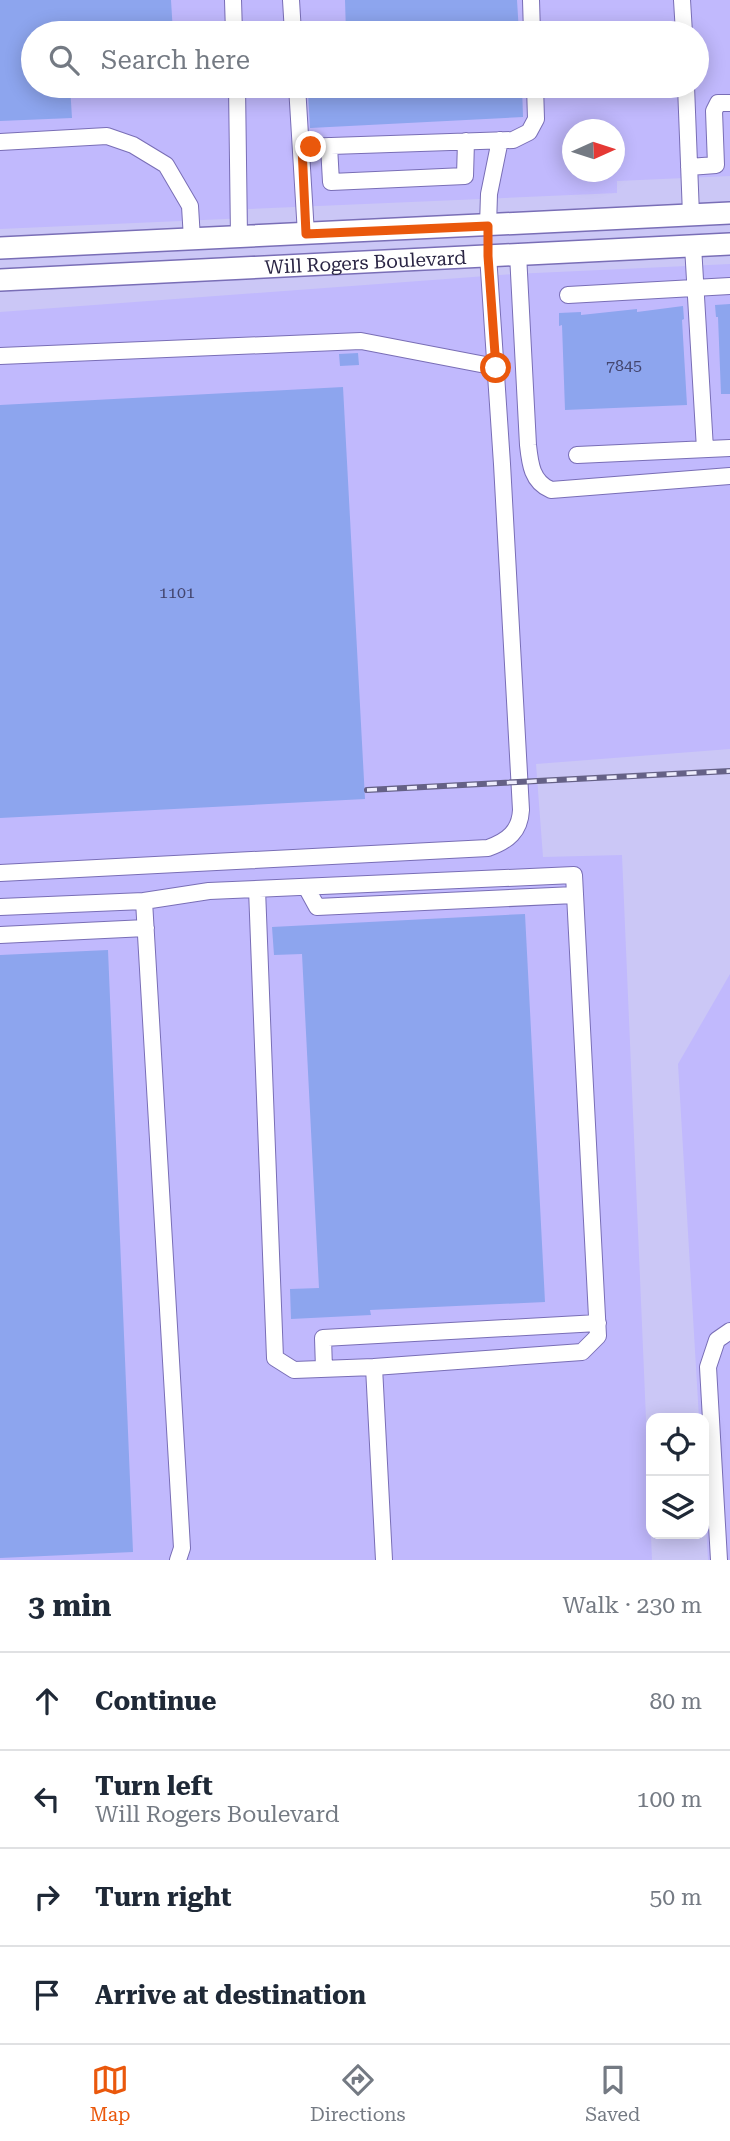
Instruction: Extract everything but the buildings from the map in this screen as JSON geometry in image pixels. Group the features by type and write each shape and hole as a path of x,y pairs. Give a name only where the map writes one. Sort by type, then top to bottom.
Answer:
{"main road":[{"name":"Will Rogers Boulevard","path":"0,248 730,214"},
{"path":"691,215 693,246"},
{"path":"488,226 488,256"},
{"name":"Will Rogers Boulevard","path":"0,280 730,244"}],"lane":[{"path":"233,0 234,21"},
{"path":"291,0 292,21"},
{"path":"531,0 532,21"},
{"path":"682,0 683,21"},
{"path":"237,98 239,237"},
{"path":"298,98 306,234"},
{"path":"302,147 513,139 529,132 536,119 535,98"},
{"path":"686,98 691,215"},
{"path":"689,167 723,164 714,111 718,103 730,103"},
{"path":"0,142 107,136 132,145 166,165 190,206 192,239"},
{"path":"488,226 489,194 500,140"},
{"path":"329,146 331,181 465,176 466,141"},
{"path":"693,246 705,449"},
{"path":"518,254 527,445 530,465 542,486 551,490 730,476"},
{"path":"0,873 488,848 510,838 521,819 521,810 488,256"},
{"path":"568,295 730,286"},
{"path":"0,356 361,341 496,368"},
{"path":"577,455 730,448"},
{"path":"0,907 145,901 209,891 575,875 598,1323 598,1336 582,1352 294,1370 275,1358 257,889"},
{"path":"145,901 182,1548 178,1560"},
{"path":"0,935 146,928"},
{"path":"324,1369 323,1338 598,1323"},
{"path":"719,1560 708,1367 717,1340 730,1331"},
{"path":"374,1367 384,1560"}],"shaded area":[{"path":"0,0 730,0 730,176 625,181 625,119 562,119 562,182 617,182 617,193 248,209 248,218 0,229"},
{"path":"730,264 730,749 536,764 543,857 622,855 646,1419 646,1539 651,1539 652,1560 0,1560 0,312 514,274"},
{"path":"730,974 730,1560 708,1560 709,1413 699,1413 678,1064"}],"railway":[{"path":"367,790 730,771"}],"route":[{"path":"311,147 302,147 306,234 488,226 496,368"}]}
